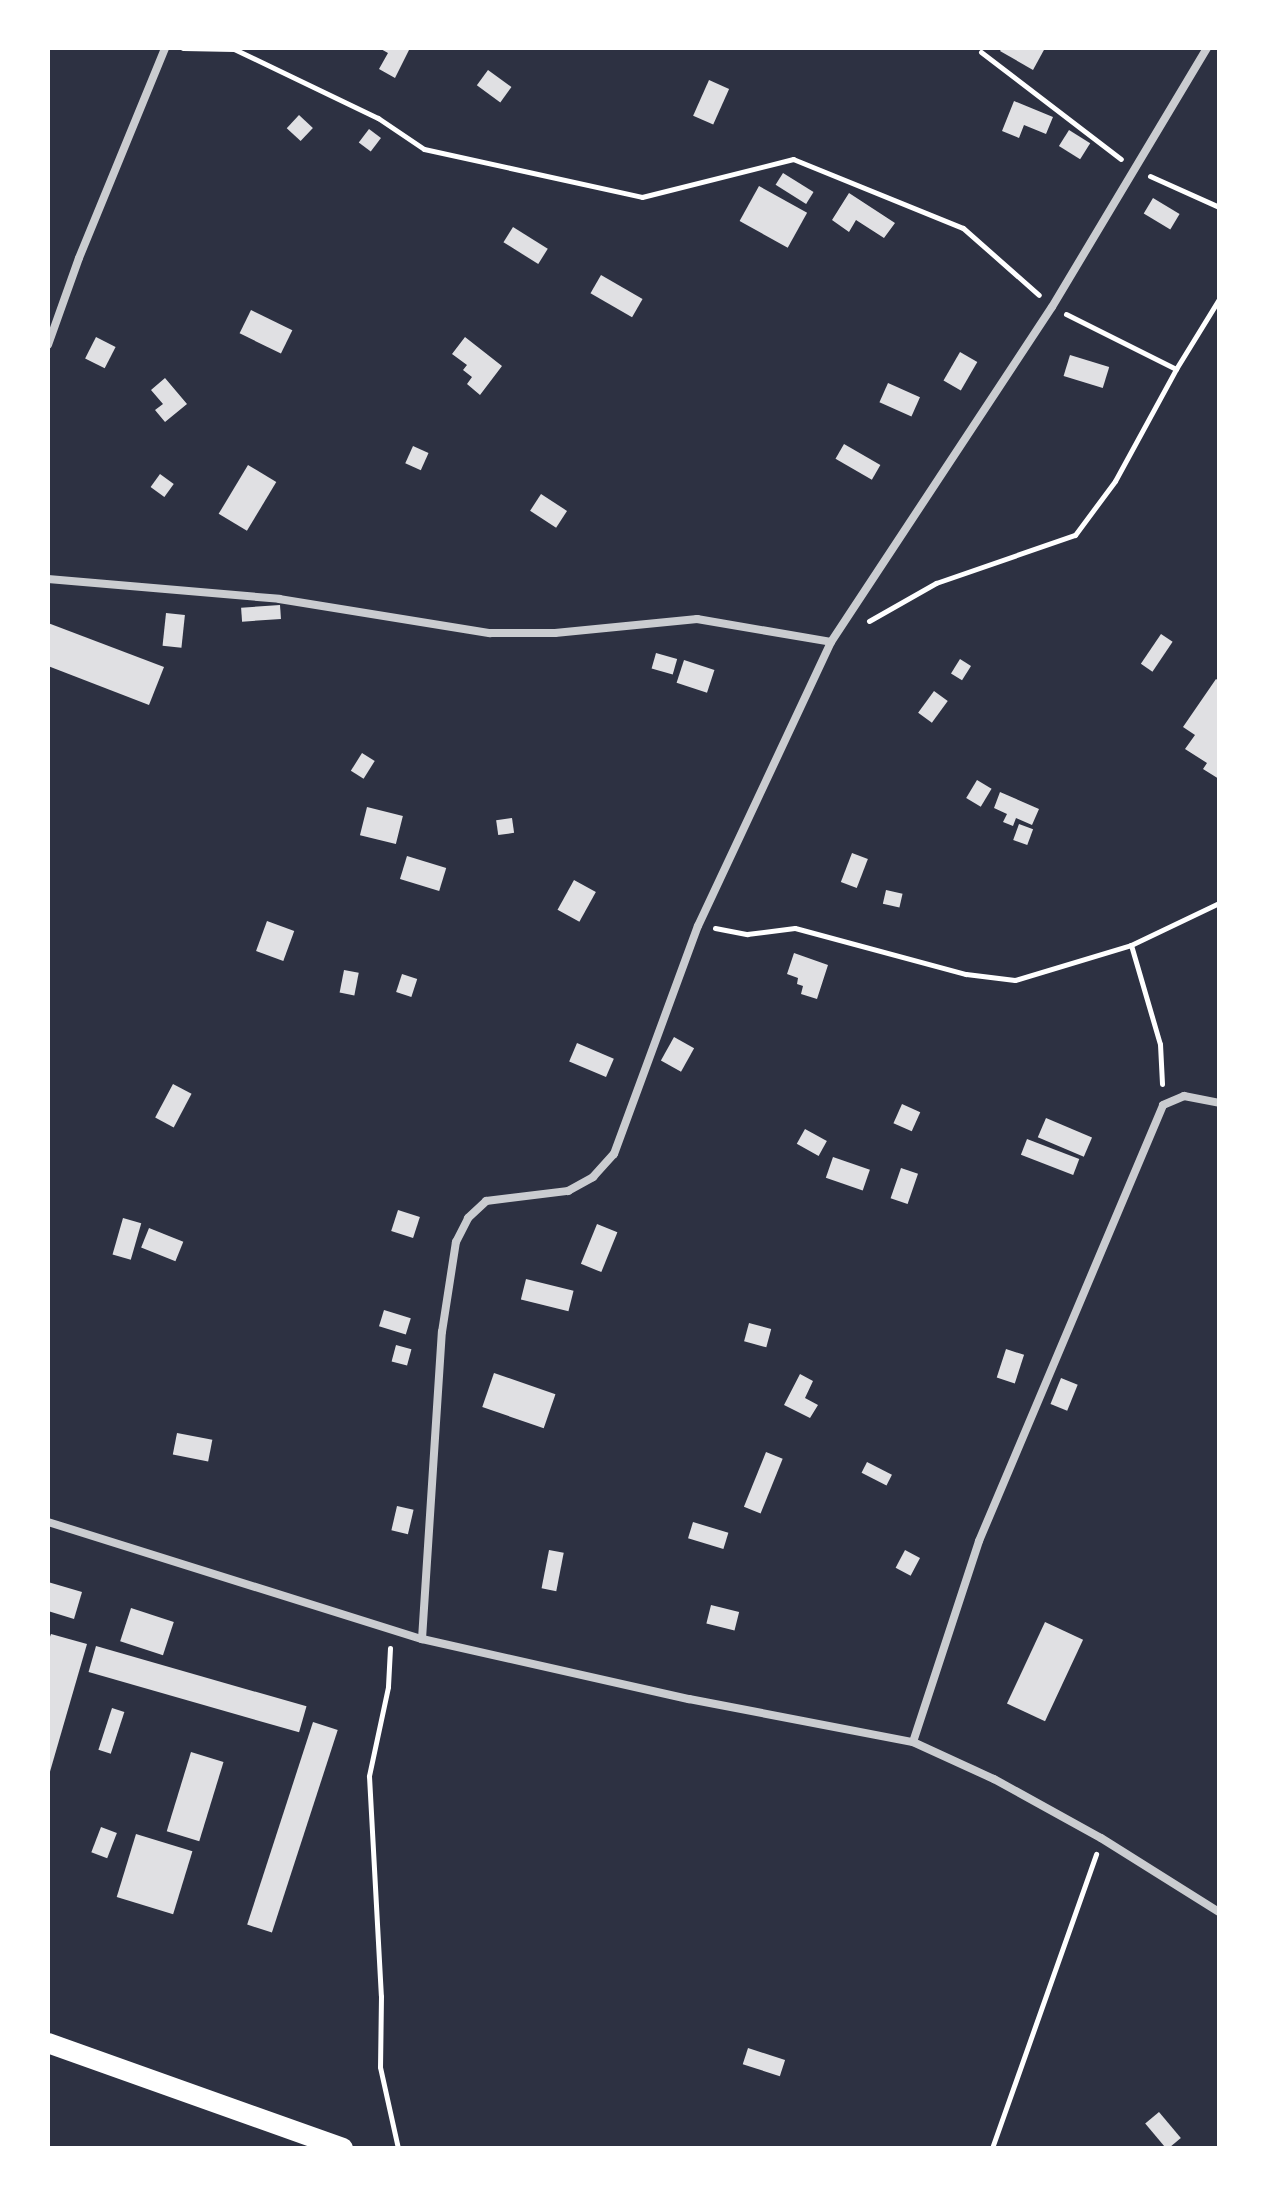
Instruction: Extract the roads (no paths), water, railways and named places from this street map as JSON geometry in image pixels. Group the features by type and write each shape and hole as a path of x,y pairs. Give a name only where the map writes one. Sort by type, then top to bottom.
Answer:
{"main road":[{"path":"48,2043 343,2148"}],"street":[{"path":"48,345 79,258 167,48"},
{"path":"422,1639 442,1332 456,1242 468,1218 486,1201 568,1191 593,1177 614,1154 698,926 831,642 1052,307 1207,48"},
{"path":"48,579 279,599 490,633 555,633 697,619 831,642"},
{"path":"913,1742 979,1541 1163,1105 1184,1096 1219,1103"},
{"path":"48,1522 422,1639 689,1699 913,1742 994,1779 1101,1838 1219,1912"}]}
